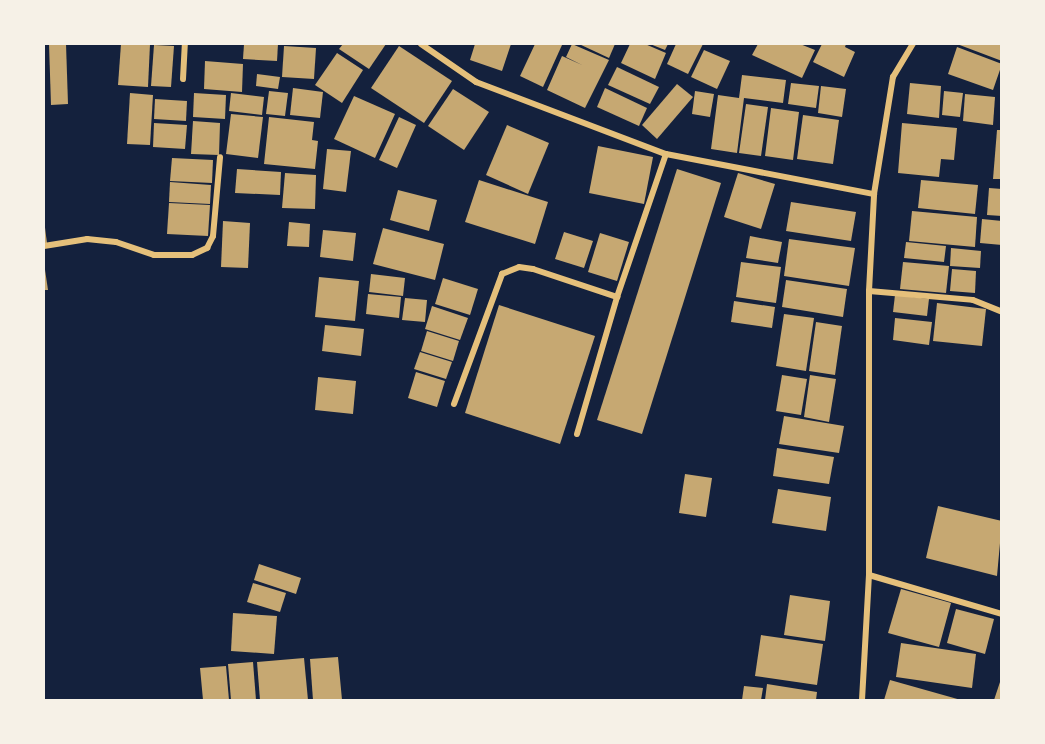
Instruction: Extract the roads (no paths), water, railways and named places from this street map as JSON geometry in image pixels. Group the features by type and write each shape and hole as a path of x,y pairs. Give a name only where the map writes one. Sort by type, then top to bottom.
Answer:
{"street":[{"path":"183,79 185,44"},
{"path":"420,44 476,82 666,154 874,194"},
{"path":"862,700 869,575 869,291 874,194 893,77 913,44"},
{"path":"577,434 617,297 666,154"},
{"path":"44,246 87,239 116,242 154,255 192,255 207,248 213,236 220,157"},
{"path":"454,404 502,274 519,267 533,269 617,297"},
{"path":"869,291 974,300 1002,312"},
{"path":"869,575 1002,614"}]}
